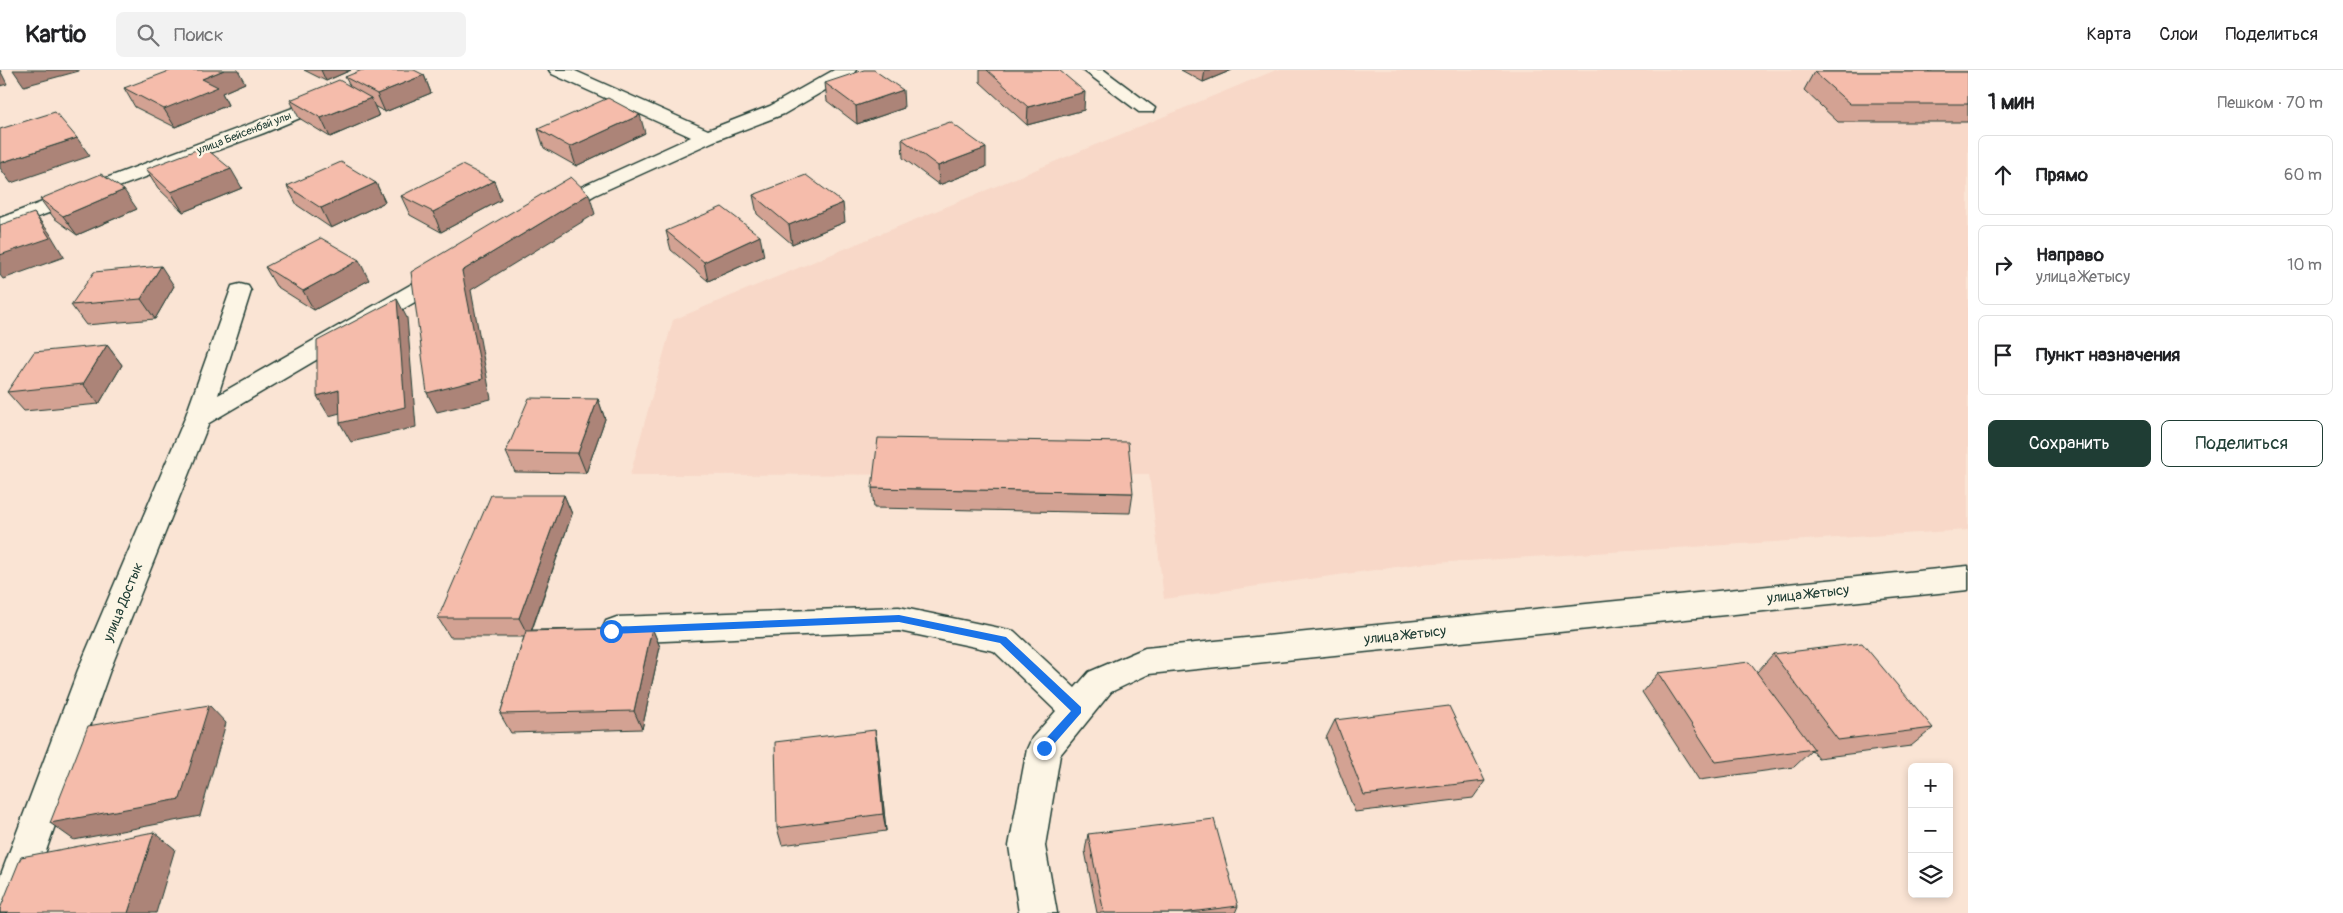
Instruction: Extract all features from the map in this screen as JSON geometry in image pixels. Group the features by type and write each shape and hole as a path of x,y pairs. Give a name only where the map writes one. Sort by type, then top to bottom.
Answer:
{"street":[{"path":"558,70 707,137"},
{"path":"537,221 588,191 707,137 777,110 847,70"},
{"path":"1092,70 1146,108"},
{"name":"улица Бейсенбай улы","path":"0,225 257,129 348,92"},
{"path":"198,418 461,265"},
{"name":"улица Достык","path":"5,913 94,670 198,418 240,290"},
{"name":"улица Жетысу","path":"1038,913 1027,846 1044,748 1100,682 1145,661 1968,578"},
{"path":"611,631 899,619 1003,640 1077,710"}],"shaded area":[{"path":"1276,70 1968,70 1968,530 1418,564 1164,599 1149,474 630,475 673,320"}],"building":[{"path":"172,70 224,70 202,79 218,87 164,109 124,88"},
{"path":"362,70 414,70 424,75 377,94 345,77"},
{"path":"864,70 874,70 903,90 856,106 825,83"},
{"path":"987,70 1059,70 1085,92 1028,107"},
{"path":"1814,72 1968,72 1968,104 1850,104"},
{"path":"339,80 371,98 321,118 290,100"},
{"path":"608,98 640,115 570,147 538,129"},
{"path":"55,112 77,138 0,163 0,129"},
{"path":"950,122 986,148 938,166 902,139"},
{"path":"204,147 231,169 171,192 146,169"},
{"path":"341,162 376,183 321,208 287,186"},
{"path":"462,165 494,181 433,212 401,196"},
{"path":"101,174 124,190 63,216 40,199"},
{"path":"806,175 843,203 789,225 753,195"},
{"path":"571,177 589,194 462,271 483,379 427,393 411,272"},
{"path":"722,207 760,236 704,262 666,231"},
{"path":"34,213 50,238 0,255 0,225"},
{"path":"321,238 359,260 303,291 265,267"},
{"path":"161,266 141,299 71,305 94,272"},
{"path":"397,299 405,407 340,423 339,390 317,396 317,341"},
{"path":"107,345 83,384 7,392 34,352"},
{"path":"529,398 598,399 578,453 506,452"},
{"path":"878,438 1128,442 1133,493 872,488"},
{"path":"491,495 564,495 519,618 438,618"},
{"path":"652,628 634,711 500,714 526,631"},
{"path":"1862,643 1933,728 1838,740 1773,654"},
{"path":"1749,662 1814,749 1716,762 1658,673"},
{"path":"209,705 180,799 50,823 88,726"},
{"path":"1449,706 1485,781 1364,795 1335,720"},
{"path":"875,730 883,814 777,828 775,742"},
{"path":"1214,819 1238,906 1182,913 1104,913 1088,834"},
{"path":"154,832 128,913 0,913 21,857"}],"route":[{"path":"611,631 899,619 1003,640 1077,710 1044,748"}]}
